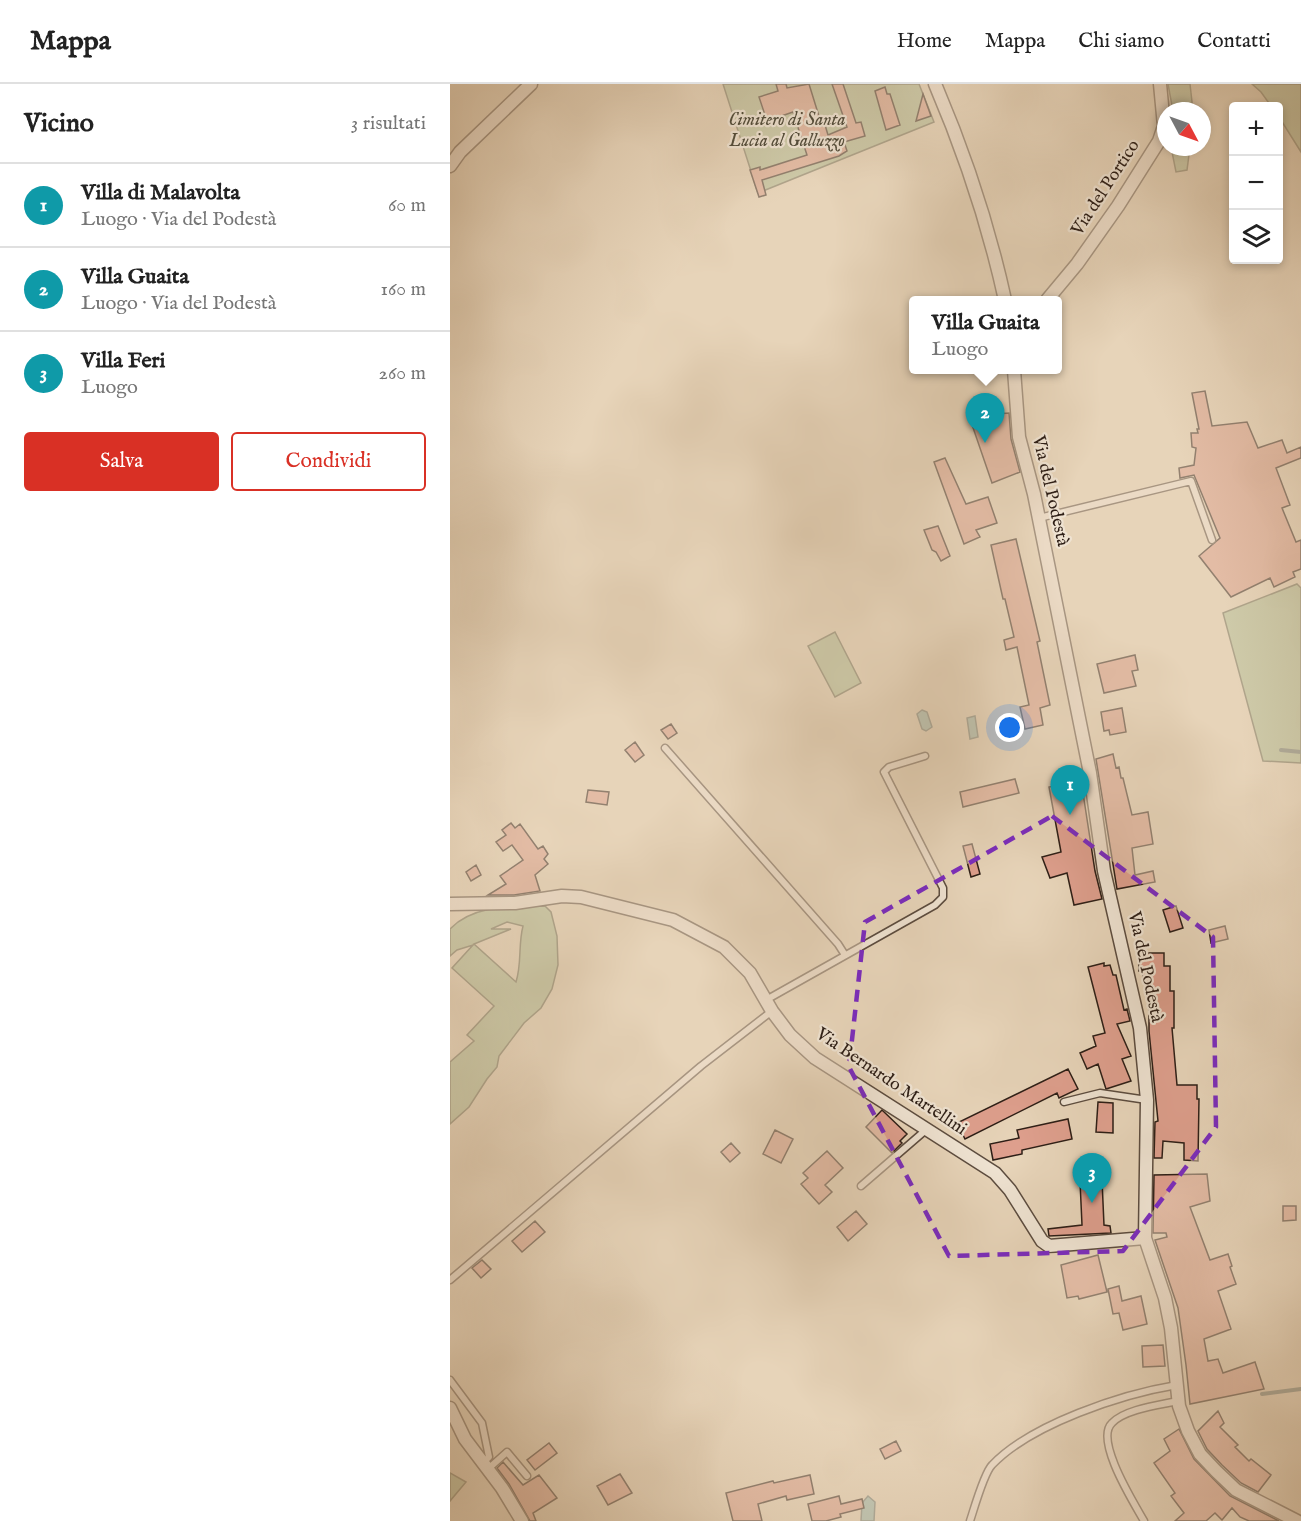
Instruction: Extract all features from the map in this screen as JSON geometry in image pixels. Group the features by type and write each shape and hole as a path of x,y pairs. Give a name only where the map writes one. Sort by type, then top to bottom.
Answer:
{"street":[{"path":"450,166 460,152 531,84"},
{"path":"935,84 994,250 1004,296"},
{"name":"Via del Portico","path":"1050,296 1084,255 1159,141 1164,126 1160,84"},
{"name":"Via del Podestà","path":"1014,374 1019,437 1039,518 1090,773 1104,871 1140,1028 1148,1100 1145,1238 1165,1298 1171,1328 1179,1401 1200,1454 1216,1471 1236,1490 1297,1521"},
{"path":"1016,404 1021,374"},
{"name":"Via Bernardo Martellini","path":"450,904 515,903 562,896 581,897 673,920 724,947 750,973 772,1011 790,1035 815,1058 995,1173 1010,1190 1042,1241 1049,1246 1145,1238"},
{"path":"450,1408 465,1439 522,1521"}],"lane":[{"path":"1039,518 1191,481 1212,540"},
{"path":"665,748 838,944 845,956"},
{"path":"765,1000 935,905 943,897 943,888 884,772 889,767 925,756"},
{"path":"450,1280 701,1066 772,1011"},
{"path":"1064,1102 1100,1093 1148,1100"},
{"path":"861,1186 927,1129"},
{"path":"450,1380 482,1424 489,1457 485,1466"},
{"path":"970,1521 990,1466 1024,1440 1071,1416 1130,1395 1178,1385"},
{"path":"1144,1521 1108,1448 1108,1427 1113,1421 1128,1413 1179,1401"},
{"path":"485,1466 507,1452 527,1476"}],"highlighted area":[{"path":"1052,816 1213,937 1216,1127 1123,1251 949,1256 849,1067 865,922"}],"green space":[{"name":"Cimitero di Santa Lucia al Galluzzo","path":"723,84 919,84 934,122 758,193"},
{"path":"1168,84 1190,84 1192,102 1171,102"},
{"path":"1252,84 1301,84 1301,152 1283,123 1283,102 1268,102"},
{"path":"1173,156 1189,156 1187,170 1176,172"},
{"path":"1297,584 1301,588 1301,763 1263,761 1223,613"},
{"path":"835,632 861,683 835,697 808,646"},
{"path":"545,906 551,912 557,936 558,965 552,989 541,1008 524,1023 499,1056 497,1067 469,1107 450,1124 450,1062 474,1041 467,1035 494,1006 452,968 473,945 457,950 450,956 450,929 470,915 482,911 507,907","holes":["507,922 523,926 519,968 516,982 474,944 511,929 491,929"]},
{"path":"450,1473 466,1482 450,1501"}],"water":[{"path":"922,710 927,712 932,727 926,731 922,729 917,714"},
{"path":"975,716 978,737 970,739 967,718"},
{"path":"868,1496 875,1502 874,1521 861,1521 862,1503"}],"building":[{"path":"776,84 786,84 787,88 809,84 822,126 825,125 828,135 847,127 832,84 843,84 856,123 861,122 865,136 844,142 847,151 839,156 762,180 766,195 759,197 750,170 760,167 760,170 807,155 793,112 767,121 759,97 778,91"},
{"path":"885,87 887,94 890,94 900,125 886,130 875,91"},
{"path":"923,94 931,116 916,121"},
{"path":"1205,391 1212,426 1247,422 1258,448 1282,440 1287,453 1301,447 1301,458 1276,468 1290,505 1282,508 1296,542 1301,540 1301,569 1293,572 1295,577 1274,587 1270,578 1231,597 1199,556 1220,538 1194,475 1180,478 1179,468 1194,465 1196,448 1192,447 1191,433 1198,433 1197,429 1199,429 1192,393"},
{"path":"1009,413 1011,439 1020,472 992,483 969,416"},
{"path":"945,458 966,504 988,497 997,523 976,530 980,537 964,544 934,462"},
{"path":"938,526 950,556 941,561 936,552 932,550 924,530"},
{"path":"1016,539 1040,641 1037,642 1050,705 1040,708 1043,725 1025,729 1020,707 1029,705 1017,647 1006,650 1004,640 1014,637 991,545"},
{"path":"1135,655 1138,670 1132,671 1136,686 1104,693 1097,664"},
{"path":"1122,708 1126,732 1110,735 1109,730 1104,731 1101,712"},
{"path":"671,724 677,733 668,739 661,730"},
{"path":"635,742 644,755 635,762 625,750"},
{"path":"1113,754 1116,768 1119,767 1121,778 1123,778 1132,815 1148,812 1153,844 1132,848 1135,875 1153,871 1155,882 1117,889 1096,759"},
{"path":"1015,779 1019,793 963,807 960,792"},
{"path":"1081,780 1095,871 1102,899 1074,905 1067,873 1050,878 1042,857 1061,852 1049,787"},
{"path":"588,790 609,792 607,805 586,802"},
{"path":"511,823 515,828 520,824 538,849 543,846 548,854 544,859 548,864 535,875 540,891 514,895 488,895 506,884 500,876 523,860 512,845 503,851 496,842 506,835 502,830"},
{"path":"972,844 980,874 971,877 963,846"},
{"path":"476,865 481,875 471,881 466,872"},
{"path":"1176,906 1183,928 1170,932 1163,910"},
{"path":"1225,926 1228,939 1211,943 1209,930"},
{"path":"1139,953 1164,953 1164,966 1170,966 1170,991 1174,991 1174,1028 1172,1028 1177,1085 1197,1085 1197,1099 1199,1099 1198,1161 1184,1160 1184,1143 1163,1141 1162,1158 1154,1158 1155,1122 1158,1121 1149,1031 1149,982 1143,982 1143,971 1139,971"},
{"path":"1104,963 1104,966 1110,965 1113,975 1116,975 1124,1010 1127,1009 1130,1021 1117,1024 1131,1056 1122,1059 1131,1081 1106,1089 1098,1064 1087,1069 1080,1053 1096,1046 1093,1036 1105,1033 1088,967"},
{"path":"1068,1069 1078,1089 1059,1098 1057,1093 965,1139 957,1123"},
{"path":"1098,1102 1113,1103 1113,1133 1096,1132"},
{"path":"882,1110 907,1134 892,1153 866,1127"},
{"path":"1068,1119 1072,1139 1022,1150 1022,1154 993,1160 990,1144 1019,1138 1017,1130"},
{"path":"775,1130 793,1139 781,1163 763,1154"},
{"path":"731,1143 740,1153 730,1162 721,1152"},
{"path":"827,1151 843,1168 825,1185 832,1192 819,1204 801,1184 808,1178 803,1173"},
{"path":"1207,1174 1210,1201 1190,1207 1210,1260 1228,1254 1236,1284 1218,1291 1231,1329 1204,1339 1208,1361 1218,1359 1223,1373 1255,1362 1264,1389 1190,1404 1178,1308 1155,1240 1167,1237 1166,1233 1153,1233 1154,1175"},
{"path":"1102,1180 1104,1225 1110,1226 1111,1233 1049,1236 1048,1229 1082,1225 1080,1181"},
{"path":"1283,1206 1296,1206 1296,1220 1283,1221"},
{"path":"856,1211 867,1224 848,1241 837,1227"},
{"path":"535,1221 545,1232 522,1252 512,1241"},
{"path":"1098,1255 1107,1292 1079,1299 1078,1296 1067,1298 1061,1265"},
{"path":"482,1260 491,1269 481,1278 472,1268"},
{"path":"1119,1286 1122,1301 1141,1296 1147,1324 1123,1330 1119,1313 1113,1314 1108,1289"},
{"path":"1163,1345 1165,1366 1143,1367 1142,1346"},
{"path":"1218,1411 1224,1423 1220,1427 1238,1445 1235,1447 1249,1461 1251,1459 1271,1475 1258,1492 1241,1483 1222,1465 1207,1449 1198,1431"},
{"path":"1179,1429 1194,1459 1230,1496 1279,1521 1249,1521 1240,1517 1232,1508 1222,1520 1215,1513 1206,1521 1175,1521 1184,1513 1171,1496 1175,1493 1154,1463 1170,1451 1164,1439"},
{"path":"896,1441 901,1451 885,1459 880,1449"},
{"path":"549,1443 557,1453 535,1470 527,1460"},
{"path":"503,1462 523,1485 539,1475 557,1498 533,1513 536,1521 530,1521 497,1468"},
{"path":"620,1474 632,1493 608,1505 597,1486"},
{"path":"810,1475 814,1494 787,1500 786,1496 758,1504 762,1521 733,1521 726,1493 773,1481 774,1483"},
{"path":"839,1496 841,1504 862,1499 864,1508 840,1514 841,1517 826,1521 812,1521 808,1504"}],"waterway":[{"path":"1281,750 1301,752"},
{"path":"1262,1394 1301,1389"}],"place":[{"name":"Villa Guaita","path":"985,443"},
{"name":"Villa di Malavolta","path":"1070,815"},
{"name":"Villa Feri","path":"1092,1203"}]}
